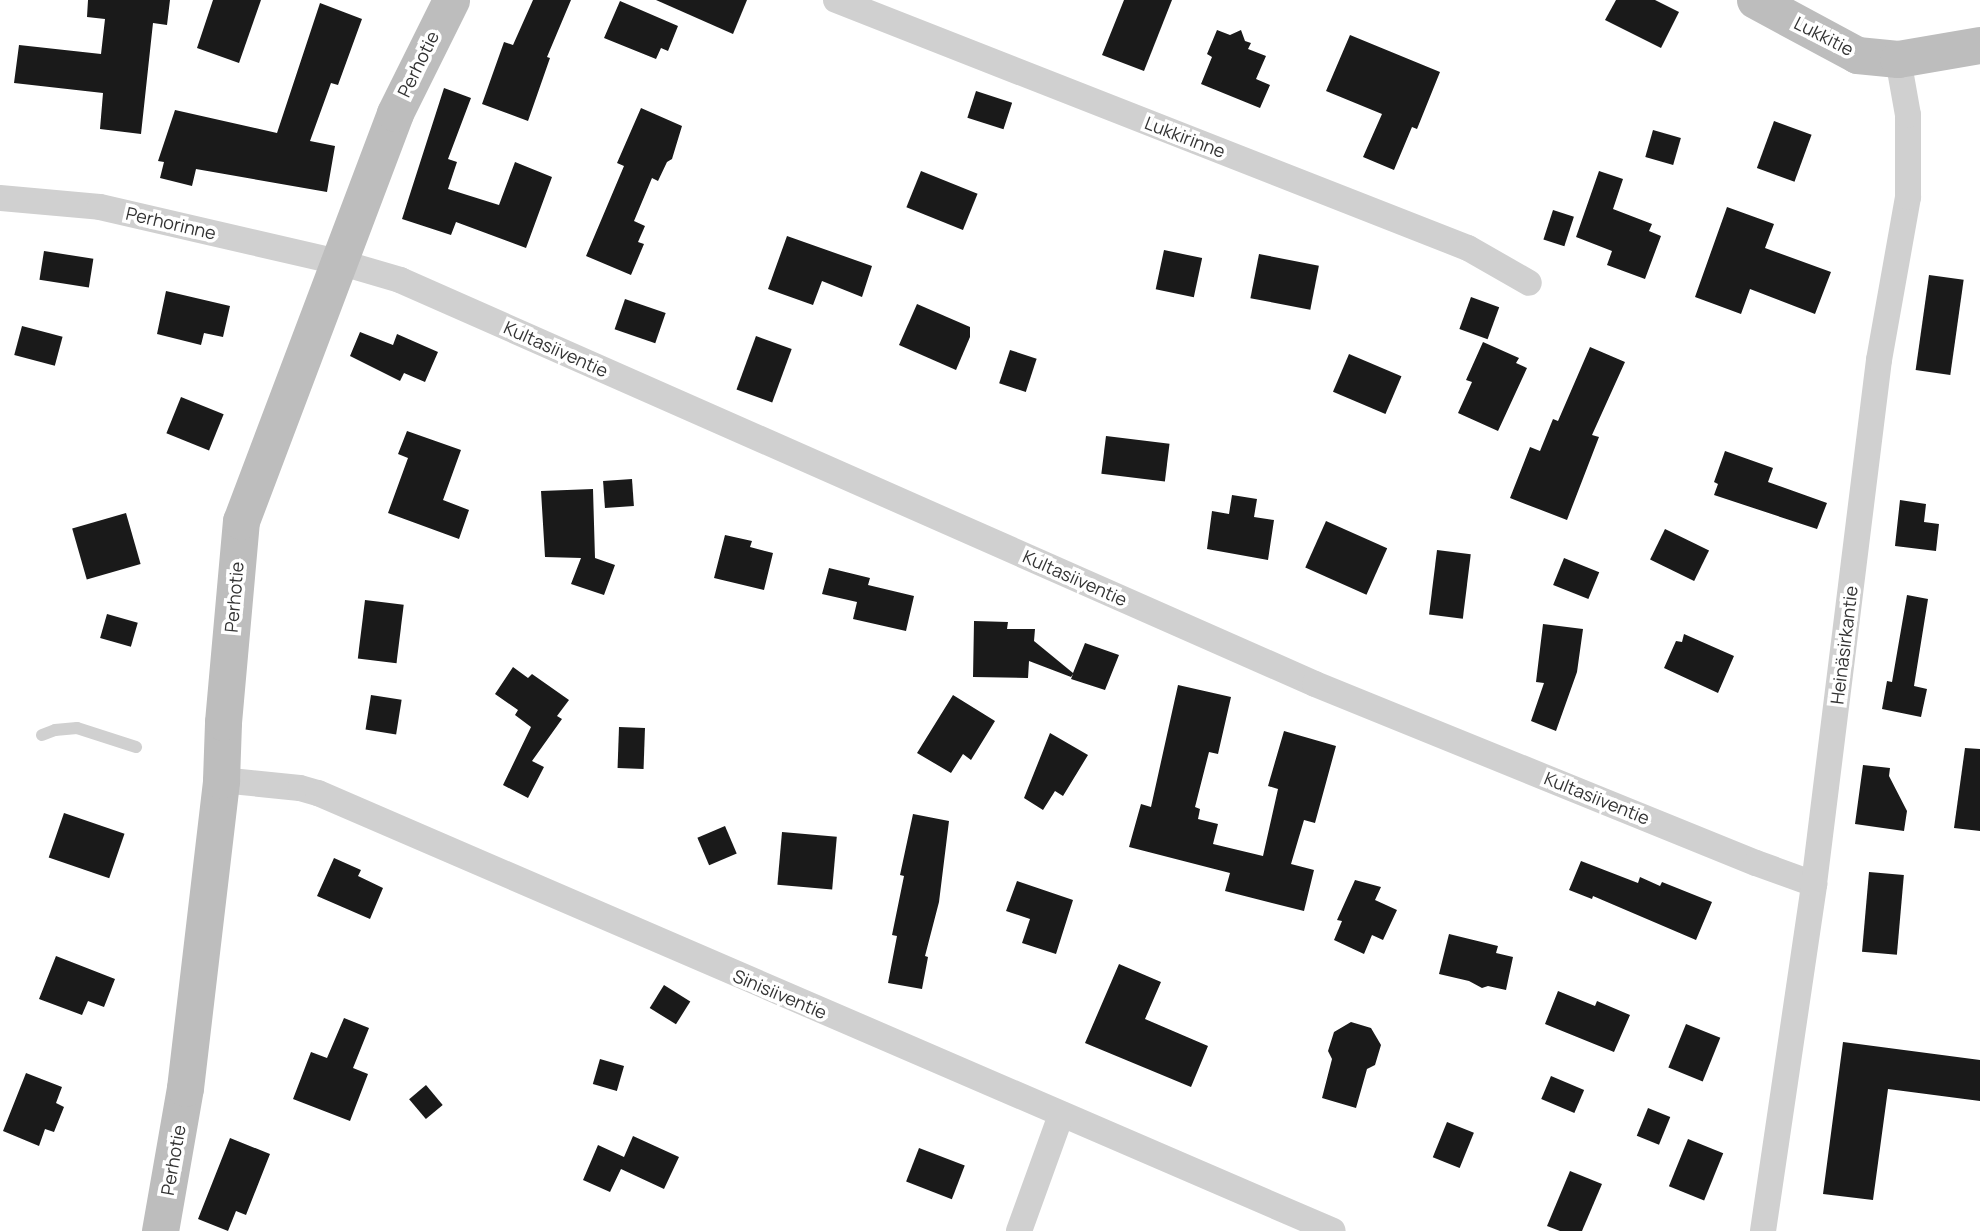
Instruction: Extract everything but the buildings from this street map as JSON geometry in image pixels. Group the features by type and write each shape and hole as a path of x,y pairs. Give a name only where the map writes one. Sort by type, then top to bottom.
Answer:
{"street":[{"name":"Lukkirinne","path":"836,0 1468,248 1529,283"},
{"name":"Lukkitie","path":"1755,0 1857,55 1898,59 1980,45"},
{"name":"Perhotie","path":"160,1231 185,1088 221,780 223,722 241,522 395,113 446,2"},
{"name":"Heinäsirkantie","path":"1763,1231 1814,884 1879,360 1908,197 1908,116 1898,59"},
{"name":"Perhorinne","path":"0,198 100,207 339,262"},
{"name":"Kultasiiventie","path":"339,262 400,280 1315,684 1814,884"},
{"name":"Sinisiiventie","path":"221,780 300,788 318,793 1333,1231"},
{"path":"1019,1231 1061,1115"}],"lane":[{"path":"42,735 55,730 78,728 136,747"}]}
